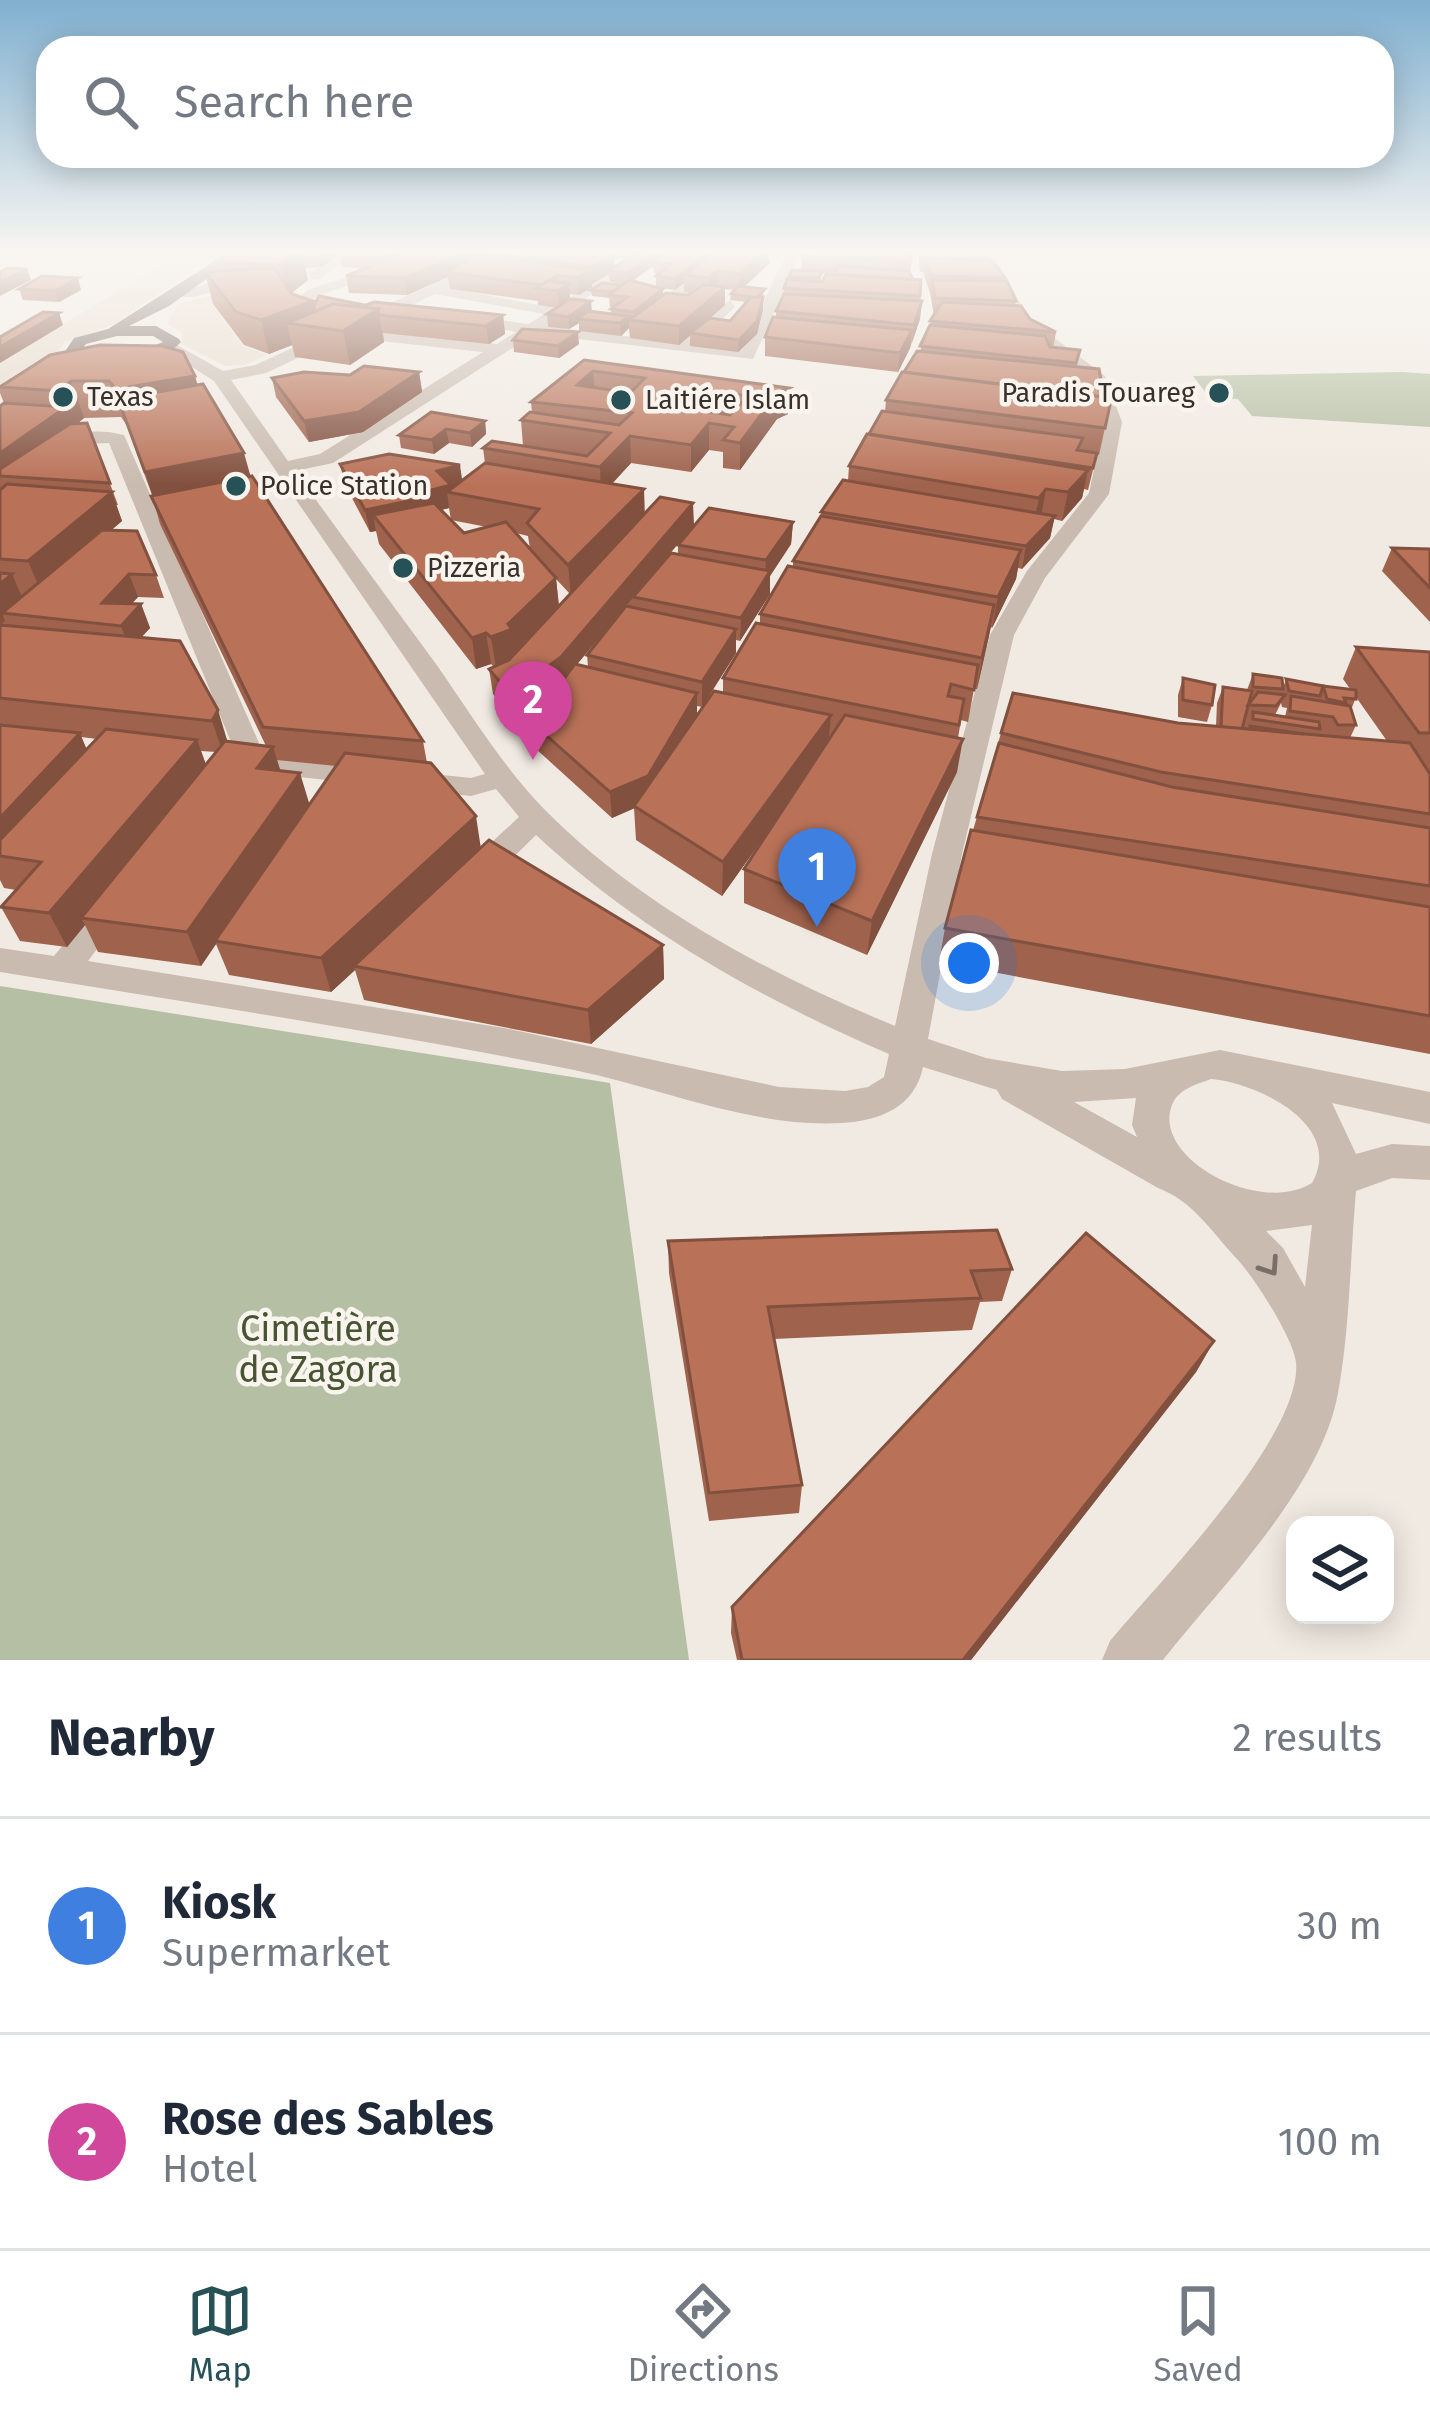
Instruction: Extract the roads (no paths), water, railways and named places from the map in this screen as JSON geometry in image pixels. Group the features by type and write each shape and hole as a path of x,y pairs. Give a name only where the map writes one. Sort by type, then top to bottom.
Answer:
{"main road":[{"path":"103,333 156,331 172,337 169,347 144,358 62,365 72,346 110,329"}],"street":[{"path":"328,329 497,349"},
{"path":"260,369 344,329"},
{"path":"287,484 526,329"},
{"path":"539,329 747,356 758,329"},
{"path":"621,340 634,329"},
{"path":"681,347 701,329"},
{"path":"0,960 210,982 332,1012 581,1057 808,1106 850,1107 892,1094 901,1084 947,854 1002,635 1036,576 1099,494 1113,422 1099,380 1033,329"},
{"path":"169,347 208,372 231,412 536,818 591,868 687,934 787,992 908,1046 975,1069 1085,1088 1128,1086 1210,1064 1430,1108"},
{"path":"144,358 208,372 260,369 304,374"},
{"path":"416,384 439,386"},
{"path":"0,487 70,439 132,431"},
{"path":"110,435 124,448 197,664 244,742 217,760 201,796"},
{"path":"217,760 338,783 471,787 504,778"},
{"path":"451,899 536,818"},
{"path":"62,970 132,883"},
{"path":"332,1012 366,980"},
{"path":"975,1069 1082,1122 1200,1192 1232,1208 1267,1216 1298,1213 1322,1202 1336,1182 1365,1165 1388,1160 1430,1163"},
{"path":"1129,1660 1285,1463 1306,1426 1319,1359 1340,1157 1332,1131 1313,1106 1264,1074"},
{"path":"1172,1076 1154,1095 1150,1118 1156,1144 1173,1169 1268,1262 1319,1359"}],"place":[{"name":"Paradis Touareg","path":"1219,393"},
{"name":"Texas","path":"63,397"},
{"name":"Laitiére Islam","path":"621,400"},
{"name":"Police Station","path":"236,486"},
{"name":"Pizzeria","path":"403,568"},
{"name":"Rose des Sables","path":"533,760"},
{"name":"Kiosk","path":"817,927"}],"park label":[{"name":"Cimetière de Zagora","path":"318,1350"}]}
